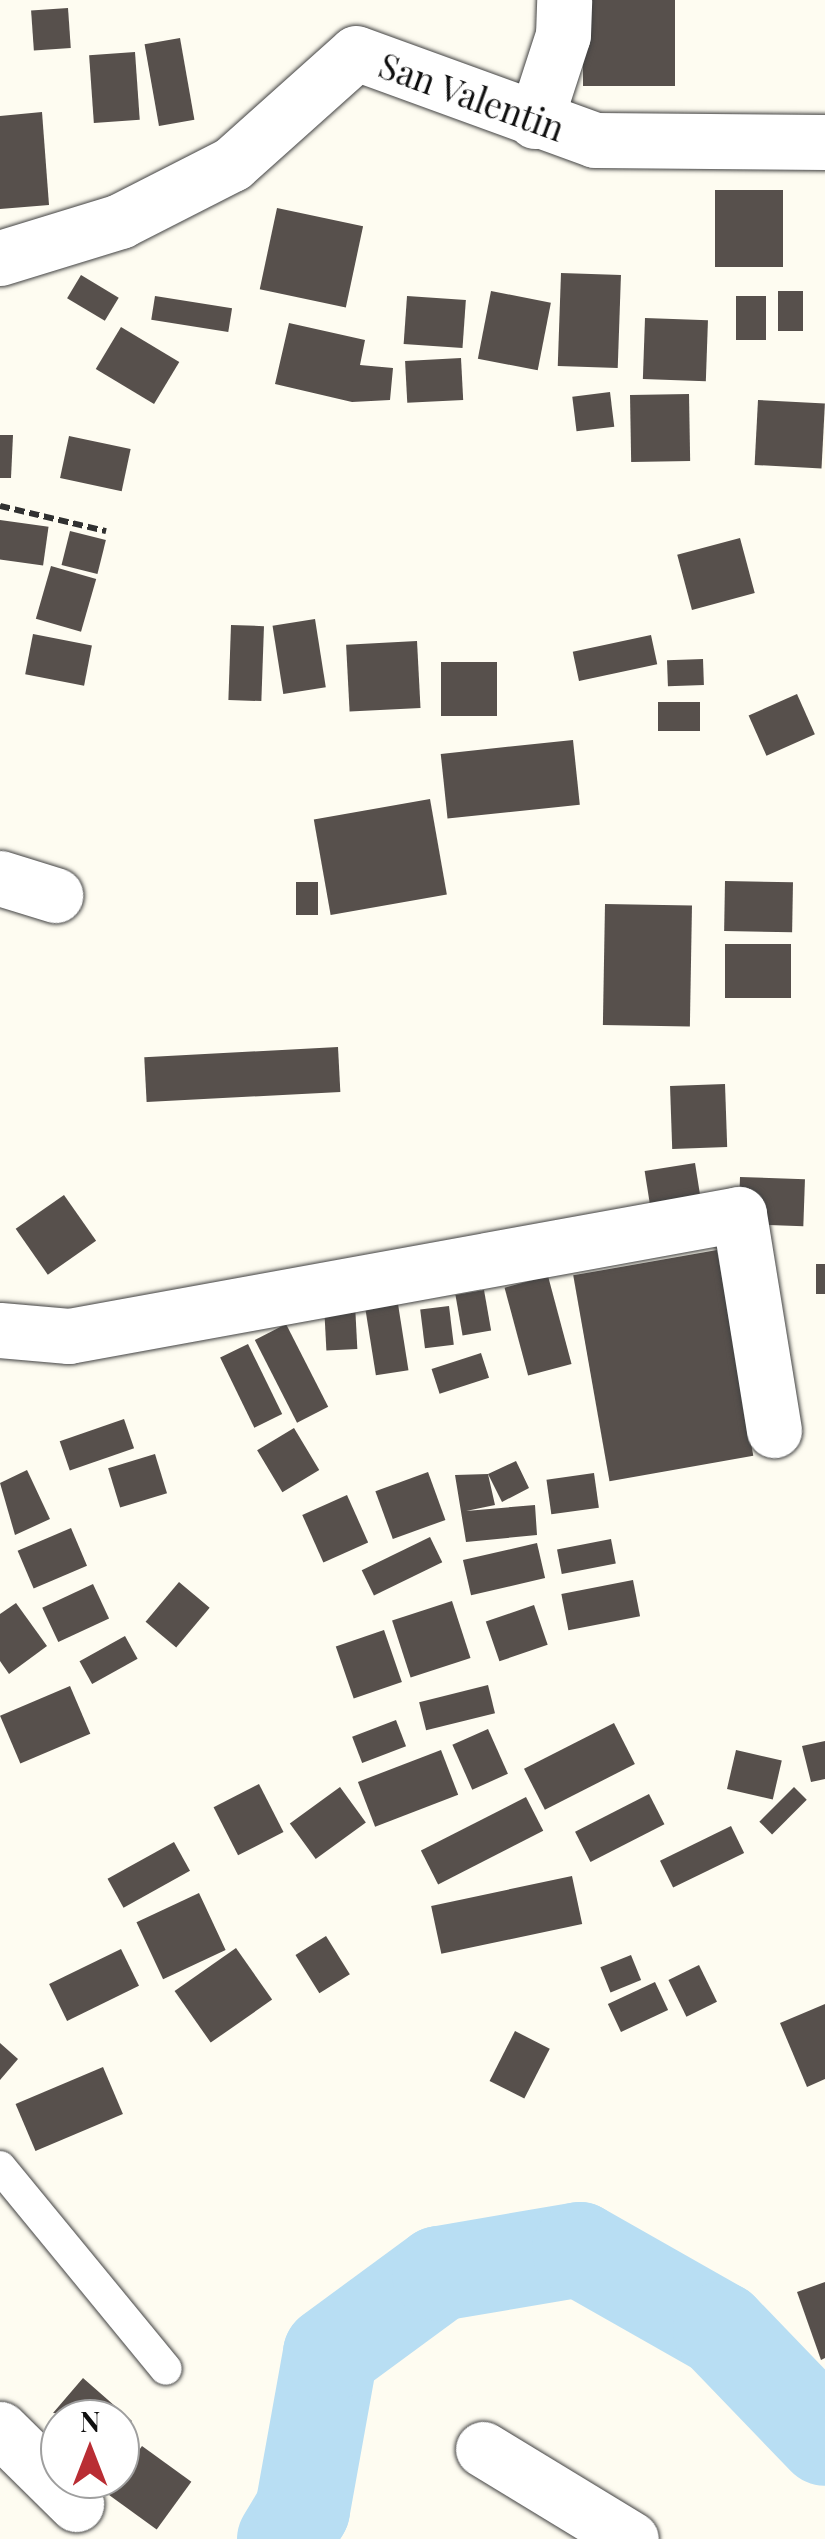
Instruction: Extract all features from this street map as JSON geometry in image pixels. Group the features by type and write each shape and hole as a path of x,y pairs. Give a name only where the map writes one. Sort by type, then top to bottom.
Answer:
{"street":[{"path":"534,121 563,35 564,0"},
{"name":"San Valentin","path":"0,258 120,220 232,164 356,53 534,121 595,140 825,142"},
{"path":"0,878 54,895"},
{"path":"0,1330 69,1336 739,1214 774,1430"},
{"path":"0,2429 76,2504"},
{"path":"483,2449 602,2532"}],"lane":[{"path":"0,2167 166,2369"}],"path":[{"path":"0,506 106,531"}],"building":[{"path":"583,0 675,0 675,86 583,86"},
{"path":"68,8 71,48 34,50 31,11"},
{"path":"180,38 194,120 159,126 145,44"},
{"path":"135,52 140,120 94,123 89,55"},
{"path":"42,112 49,205 0,209 0,116"},
{"path":"715,190 783,190 783,267 715,267"},
{"path":"277,208 363,226 346,307 260,289"},
{"path":"561,273 621,275 618,368 558,366"},
{"path":"81,275 119,298 105,321 67,298"},
{"path":"491,291 551,303 538,370 478,359"},
{"path":"778,291 803,291 803,331 778,331"},
{"path":"155,296 232,308 228,332 151,320"},
{"path":"407,296 466,300 463,348 404,344"},
{"path":"736,296 766,296 766,340 736,340"},
{"path":"645,318 708,320 706,381 643,379"},
{"path":"289,323 365,340 360,365 393,368 390,400 352,402 275,384"},
{"path":"121,327 179,362 154,404 96,369"},
{"path":"461,358 463,400 407,403 405,361"},
{"path":"610,392 614,427 577,431 572,397"},
{"path":"689,394 690,461 631,462 630,395"},
{"path":"758,400 825,404 822,468 755,465"},
{"path":"0,435 13,435 11,478 0,478"},
{"path":"69,436 131,449 122,491 60,478"},
{"path":"0,520 49,527 43,565 0,559"},
{"path":"70,531 106,540 97,574 62,565"},
{"path":"740,538 755,593 692,610 677,555"},
{"path":"51,566 96,579 81,632 36,619"},
{"path":"315,619 326,687 283,694 273,626"},
{"path":"231,625 264,626 261,701 228,700"},
{"path":"33,634 92,645 84,686 25,674"},
{"path":"651,635 657,664 579,681 573,652"},
{"path":"417,641 421,708 350,712 346,645"},
{"path":"703,659 704,685 668,686 667,660"},
{"path":"441,662 497,662 497,716 441,716"},
{"path":"797,694 815,734 766,756 749,716"},
{"path":"658,702 700,702 700,731 658,731"},
{"path":"573,740 580,805 448,819 441,754"},
{"path":"430,799 447,895 331,915 314,819"},
{"path":"725,881 793,882 792,932 724,931"},
{"path":"296,882 318,882 318,915 296,915"},
{"path":"605,904 692,906 690,1026 603,1025"},
{"path":"725,944 791,944 791,998 725,998"},
{"path":"338,1047 340,1092 147,1102 144,1057"},
{"path":"725,1084 727,1147 672,1149 670,1086"},
{"path":"695,1163 701,1199 650,1207 645,1171"},
{"path":"740,1177 805,1179 803,1226 738,1224"},
{"path":"64,1195 96,1241 48,1275 16,1229"},
{"path":"717,1250 753,1456 610,1481 573,1275"},
{"path":"816,1264 825,1264 825,1294 816,1294"},
{"path":"548,1276 572,1364 528,1376 505,1288"},
{"path":"484,1290 491,1330 463,1335 455,1295"},
{"path":"355,1304 357,1349 326,1351 324,1306"},
{"path":"398,1304 408,1370 376,1375 365,1309"},
{"path":"449,1306 454,1345 425,1348 420,1310"},
{"path":"286,1324 328,1407 297,1423 255,1340"},
{"path":"248,1344 282,1414 254,1428 220,1358"},
{"path":"481,1353 489,1378 440,1394 432,1369"},
{"path":"124,1419 134,1448 70,1470 60,1441"},
{"path":"294,1428 319,1470 282,1492 257,1450"},
{"path":"155,1454 167,1493 120,1508 108,1468"},
{"path":"516,1461 529,1488 502,1502 488,1474"},
{"path":"27,1470 50,1519 15,1535 0,1483"},
{"path":"428,1472 445,1520 393,1539 375,1491"},
{"path":"594,1473 599,1508 551,1514 546,1480"},
{"path":"488,1474 495,1505 466,1511 535,1505 537,1535 466,1542 455,1475"},
{"path":"347,1495 368,1543 323,1562 302,1515"},
{"path":"71,1528 87,1566 34,1588 18,1551"},
{"path":"430,1537 442,1562 374,1595 362,1570"},
{"path":"611,1539 616,1564 562,1574 557,1549"},
{"path":"537,1543 545,1578 471,1595 463,1560"},
{"path":"633,1580 640,1616 568,1630 561,1594"},
{"path":"179,1582 210,1608 176,1648 146,1622"},
{"path":"93,1584 109,1618 58,1642 42,1608"},
{"path":"452,1601 471,1658 411,1678 392,1620"},
{"path":"16,1603 47,1646 9,1674 0,1661 0,1614"},
{"path":"534,1605 548,1645 499,1661 486,1622"},
{"path":"384,1630 402,1682 354,1699 336,1647"},
{"path":"125,1636 138,1659 92,1684 80,1661"},
{"path":"488,1685 495,1713 426,1730 419,1702"},
{"path":"70,1686 90,1734 20,1764 0,1716"},
{"path":"396,1720 406,1746 362,1763 352,1737"},
{"path":"614,1723 635,1764 545,1810 524,1769"},
{"path":"488,1729 508,1774 472,1790 452,1745"},
{"path":"825,1741 825,1779 811,1782 802,1746"},
{"path":"441,1750 458,1795 375,1827 358,1782"},
{"path":"736,1750 782,1761 773,1800 727,1789"},
{"path":"259,1784 284,1832 238,1855 214,1807"},
{"path":"340,1787 366,1823 316,1859 290,1823"},
{"path":"794,1787 807,1800 772,1834 759,1822"},
{"path":"649,1794 664,1824 590,1862 575,1832"},
{"path":"526,1797 543,1831 438,1884 421,1851"},
{"path":"731,1826 744,1853 673,1888 660,1861"},
{"path":"174,1842 190,1871 124,1908 108,1879"},
{"path":"572,1876 582,1924 441,1954 431,1906"},
{"path":"199,1893 226,1950 163,1979 136,1922"},
{"path":"326,1936 350,1974 319,1993 295,1955"},
{"path":"236,1948 272,2000 211,2043 175,1991"},
{"path":"121,1949 139,1986 67,2021 49,1984"},
{"path":"631,1955 641,1980 611,1992 600,1967"},
{"path":"699,1965 717,2002 686,2017 668,1980"},
{"path":"655,1982 668,2010 621,2032 608,2004"},
{"path":"825,2004 825,2079 807,2087 780,2023"},
{"path":"515,2031 550,2049 524,2099 490,2081"},
{"path":"0,2043 18,2059 0,2080"},
{"path":"103,2067 123,2114 35,2151 16,2104"},
{"path":"825,2282 825,2358 821,2360 797,2292"},
{"path":"83,2378 107,2399 65,2399"},
{"path":"142,2446 191,2482 157,2530 115,2499 140,2499"}],"waterway":[{"path":"284,2539 302,2509 330,2353 439,2273 579,2249 720,2329 825,2438"}]}
